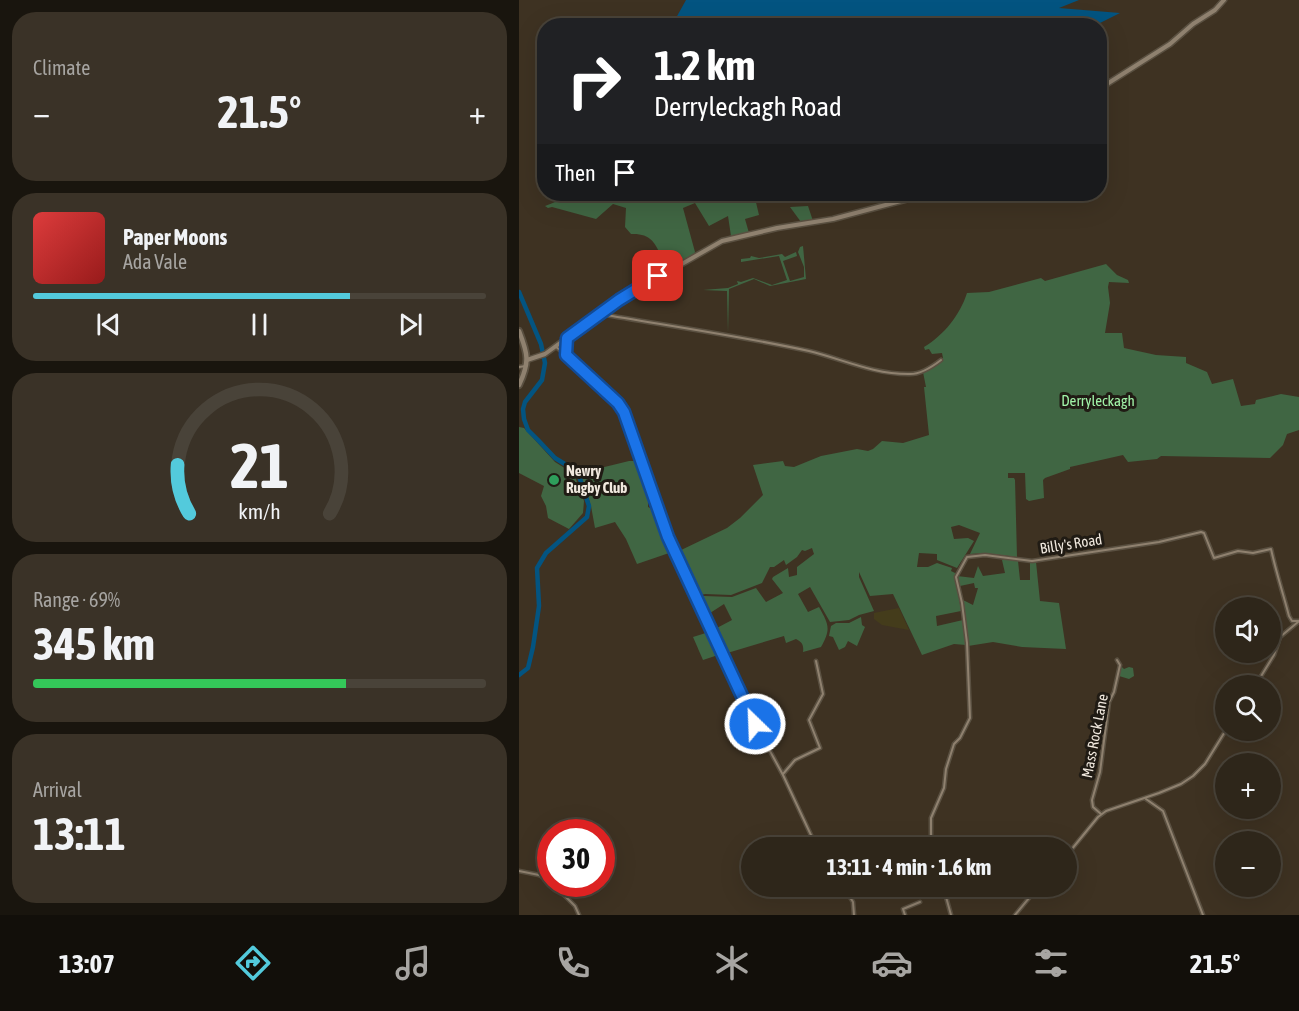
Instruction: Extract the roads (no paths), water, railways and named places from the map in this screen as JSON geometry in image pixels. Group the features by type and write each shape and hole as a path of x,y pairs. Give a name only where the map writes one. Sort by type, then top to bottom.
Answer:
{"main road":[{"path":"519,331 525,346 527,363 519,385"}],"street":[{"path":"1107,84 1170,44 1193,24 1215,10 1224,0"},
{"path":"519,367 545,354 658,276 722,241 777,228 833,219 901,201"},
{"path":"600,314 810,351 885,372 911,374 930,368 941,360"},
{"path":"566,355 567,338"},
{"path":"555,346 618,403 624,412 668,537 751,716 783,775 812,837"},
{"name":"Billy's Road","path":"931,837 931,818 944,788 952,750 969,718 967,643 962,603 955,577 967,557 985,555 1032,561 1159,542 1201,532 1204,533 1214,558 1238,551 1253,553 1271,549 1289,616 1291,621 1299,621"},
{"path":"1262,675 1274,655 1280,637 1299,621"},
{"name":"Mass Rock Lane","path":"1101,814 1093,807 1092,796 1100,772 1109,702 1114,692 1120,665 1117,660"},
{"path":"783,775 795,760 820,748 809,720 823,694 816,661"},
{"path":"1077,843 1101,814 1181,784 1209,759 1220,741"},
{"path":"1146,799 1163,811 1203,915"},
{"path":"519,871 537,875"},
{"path":"566,897 575,906 579,915"},
{"path":"850,897 853,902 854,915"},
{"path":"946,897 951,915"},
{"path":"1015,915 1030,897"},
{"path":"905,915 903,909 920,902"}],"water":[{"path":"686,0 1079,0 1059,8 1120,13 1107,20 676,18"}],"waterway":[{"path":"519,292 541,344 545,363 542,380 525,402 524,419 528,430 555,458 579,476 589,506 587,517 546,553 537,568 539,606 533,647 528,668 519,675"}],"place":[{"name":"Newry Rugby Club","path":"554,480"}],"park label":[{"name":"Derryleckagh","path":"1098,401"}]}
